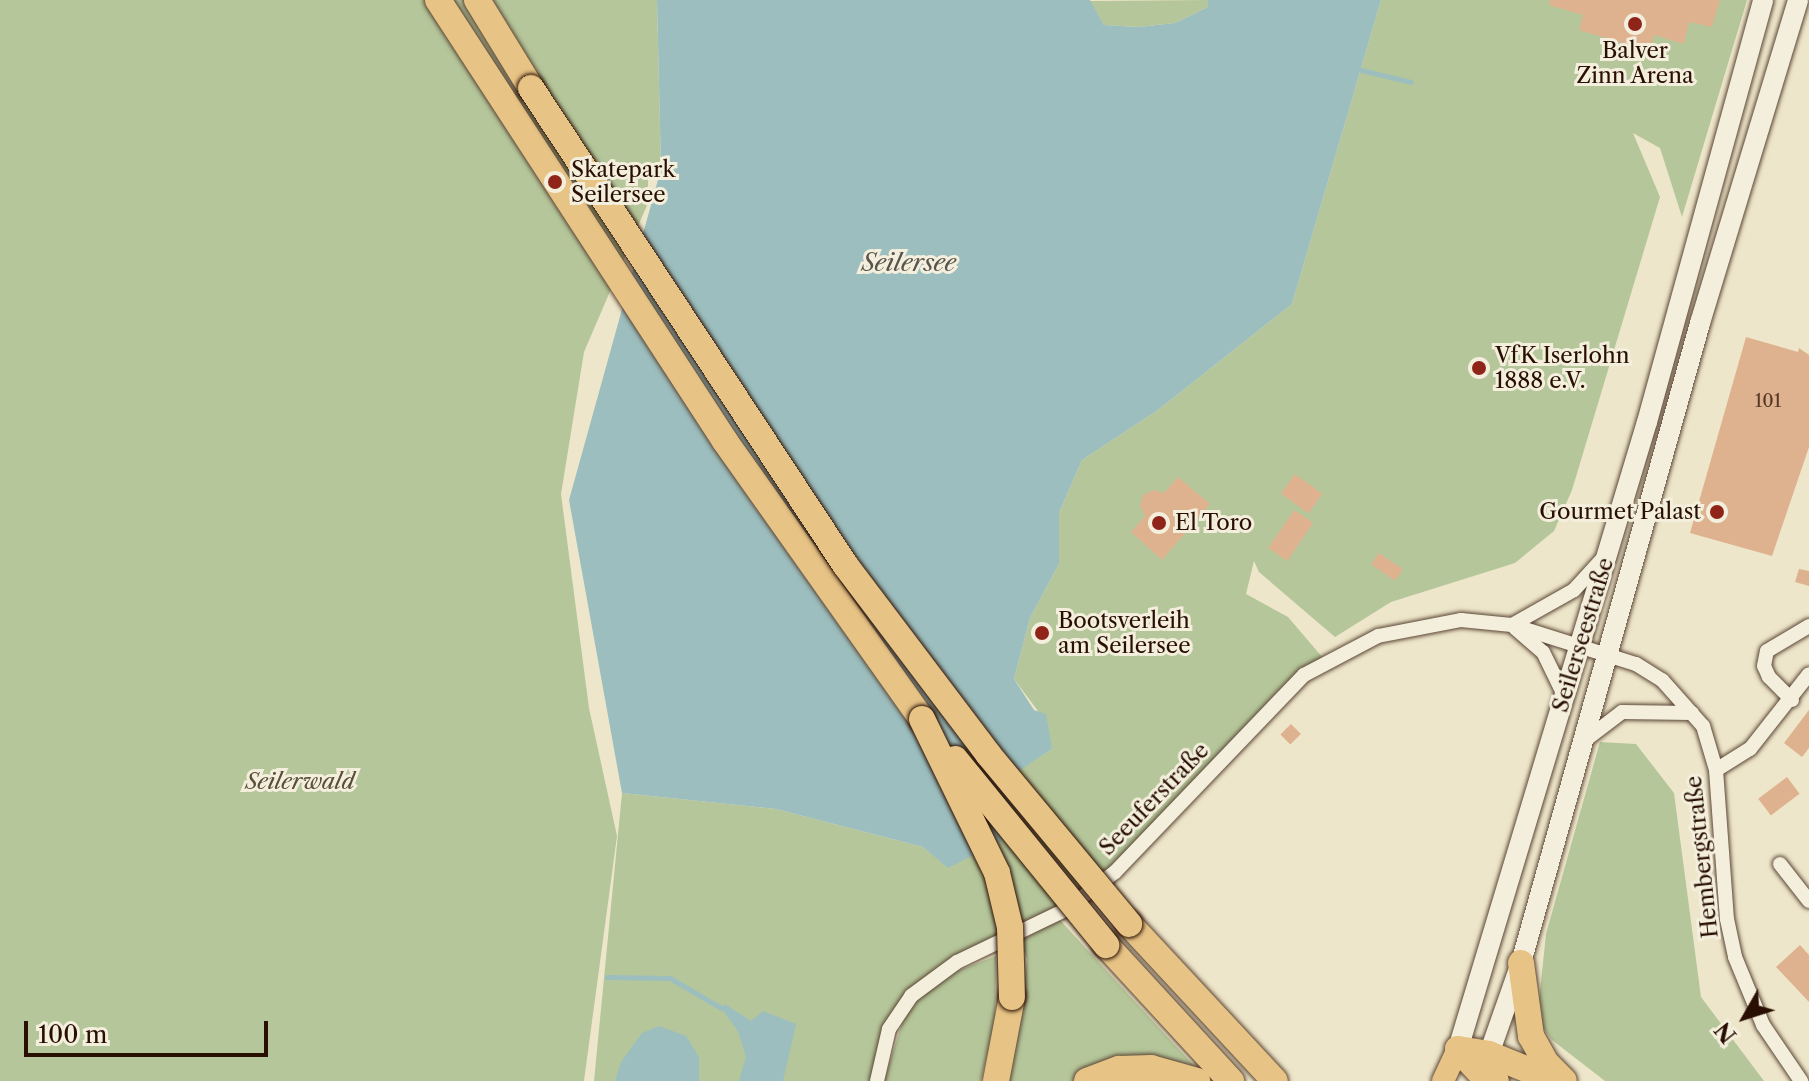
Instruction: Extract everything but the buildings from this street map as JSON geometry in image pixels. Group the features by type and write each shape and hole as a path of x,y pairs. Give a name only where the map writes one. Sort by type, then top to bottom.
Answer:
{"highway":[{"path":"438,0 725,441 922,719 1106,945 1231,1081"},
{"path":"477,0 531,88 846,566 988,754 1129,924 1275,1081"},
{"path":"922,719 997,873 1010,927 1012,997 996,1081"},
{"path":"1521,963 1531,1036 1546,1063 1564,1081"},
{"path":"1458,1049 1487,1073 1555,1081"},
{"path":"1087,1081 1119,1069 1151,1068 1197,1081"}],"main road":[{"name":"Seilerseestraße","path":"1443,1081 1458,1049 1610,550 1763,0"},
{"name":"Seilerseestraße","path":"1487,1073 1798,0"}],"street":[{"path":"1564,695 1543,652 1512,625 1574,590 1610,550"},
{"name":"Seeuferstraße","path":"877,1081 889,1029 911,996 957,962 1065,910 1115,872 1304,675 1354,646 1401,628 1461,620 1512,625 1608,653"},
{"path":"1792,700 1769,677 1764,666 1767,651 1809,626"},
{"name":"Hembergstraße","path":"1608,653 1662,680 1703,726 1716,770 1727,919 1735,957 1763,1025 1801,1081"},
{"path":"1716,770 1750,749 1792,700 1809,674"},
{"path":"1584,741 1622,712 1692,713"},
{"path":"1780,864 1809,901"}],"green space":[{"name":"Seilerwald","path":"0,0 657,0 661,169 648,169 648,203 584,352 561,494 589,708 617,836 584,1081 0,1081"},
{"path":"1208,0 1208,7 1175,23 1138,27 1104,25 1090,1"},
{"path":"1381,0 1747,0 1682,217 1660,148 1633,133 1660,197 1572,490 1554,531 1515,563 1391,602 1335,637 1259,572 1254,561 1246,594 1288,617 1323,658 1276,693 1144,842 1065,906 923,980 894,1008 872,1081 594,1081 622,793 776,809 923,847 948,867 1013,774 1052,749 1044,719 1014,679 1030,618 1059,564 1059,513 1082,460 1158,410 1292,304"},
{"path":"1600,742 1636,744 1674,793 1701,997 1764,1081 1605,1081 1552,1040 1537,1019 1546,934"},
{"path":"1059,919 1208,1081 1006,1081 1023,1001 1027,959 1021,940"},
{"path":"996,956 995,1019 981,1081 884,1081 904,1017 925,992 957,971"}],"water":[{"name":"Seilersee","path":"657,0 1090,0 1104,25 1138,27 1175,23 1208,7 1208,0 1381,0 1292,304 1158,410 1082,460 1059,513 1059,564 1030,618 1014,679 1034,710 1046,714 1052,749 1014,774 1017,806 1005,839 948,868 923,847 776,809 622,793 569,500 661,169"},
{"path":"725,1004 751,1021 763,1011 796,1024 783,1081 739,1081 746,1057 738,1031 721,1008"},
{"path":"659,1026 686,1036 699,1057 699,1081 615,1081 621,1062 642,1033"}],"waterway":[{"path":"1361,70 1411,82"},
{"path":"607,977 670,978 721,1008"}],"place":[{"name":"Balver Zinn Arena","path":"1635,24"},
{"name":"Skatepark Seilersee","path":"555,182"},
{"name":"VfK Iserlohn 1888 e.V.","path":"1479,368"},
{"name":"Gourmet Palast","path":"1717,512"},
{"name":"El Toro","path":"1159,523"},
{"name":"Bootsverleih am Seilersee","path":"1042,633"}]}
